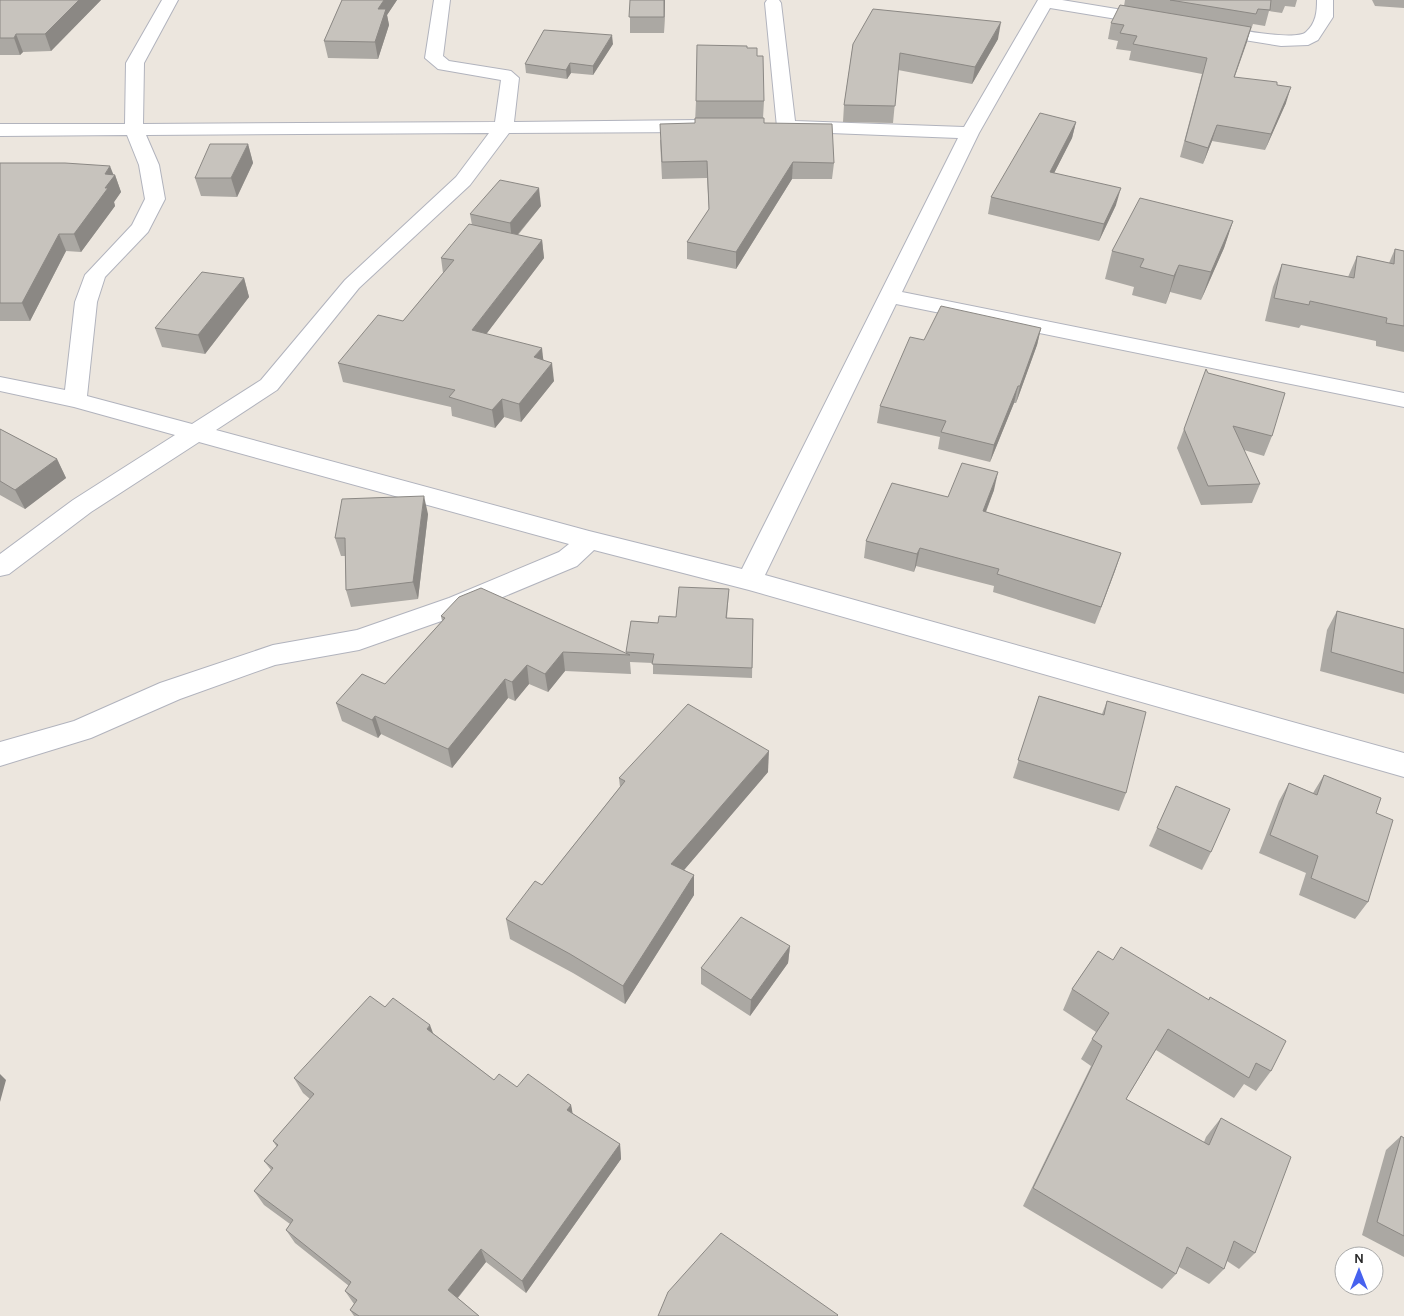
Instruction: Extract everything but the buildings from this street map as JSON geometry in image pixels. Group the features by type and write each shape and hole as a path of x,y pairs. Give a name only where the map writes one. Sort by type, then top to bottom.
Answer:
{"street":[{"path":"75,400 86,302 95,276 142,228 155,199 149,165 134,129 135,63 170,0"},
{"path":"0,567 82,506 195,431 270,385 352,284 463,181 504,126 510,78 505,75 444,65 434,58 442,0"},
{"path":"1192,26 1281,41 1302,41 1312,36 1325,18 1325,0"},
{"path":"749,580 970,133 1046,1 1173,23"},
{"path":"773,3 786,127"},
{"path":"0,130 718,126"},
{"path":"766,126 970,133"},
{"path":"889,296 1404,400"},
{"path":"0,384 75,400 195,431 589,540 749,580 1404,764"},
{"path":"0,754 81,730 170,691 274,655 360,640 449,608 568,559 589,540"}]}
